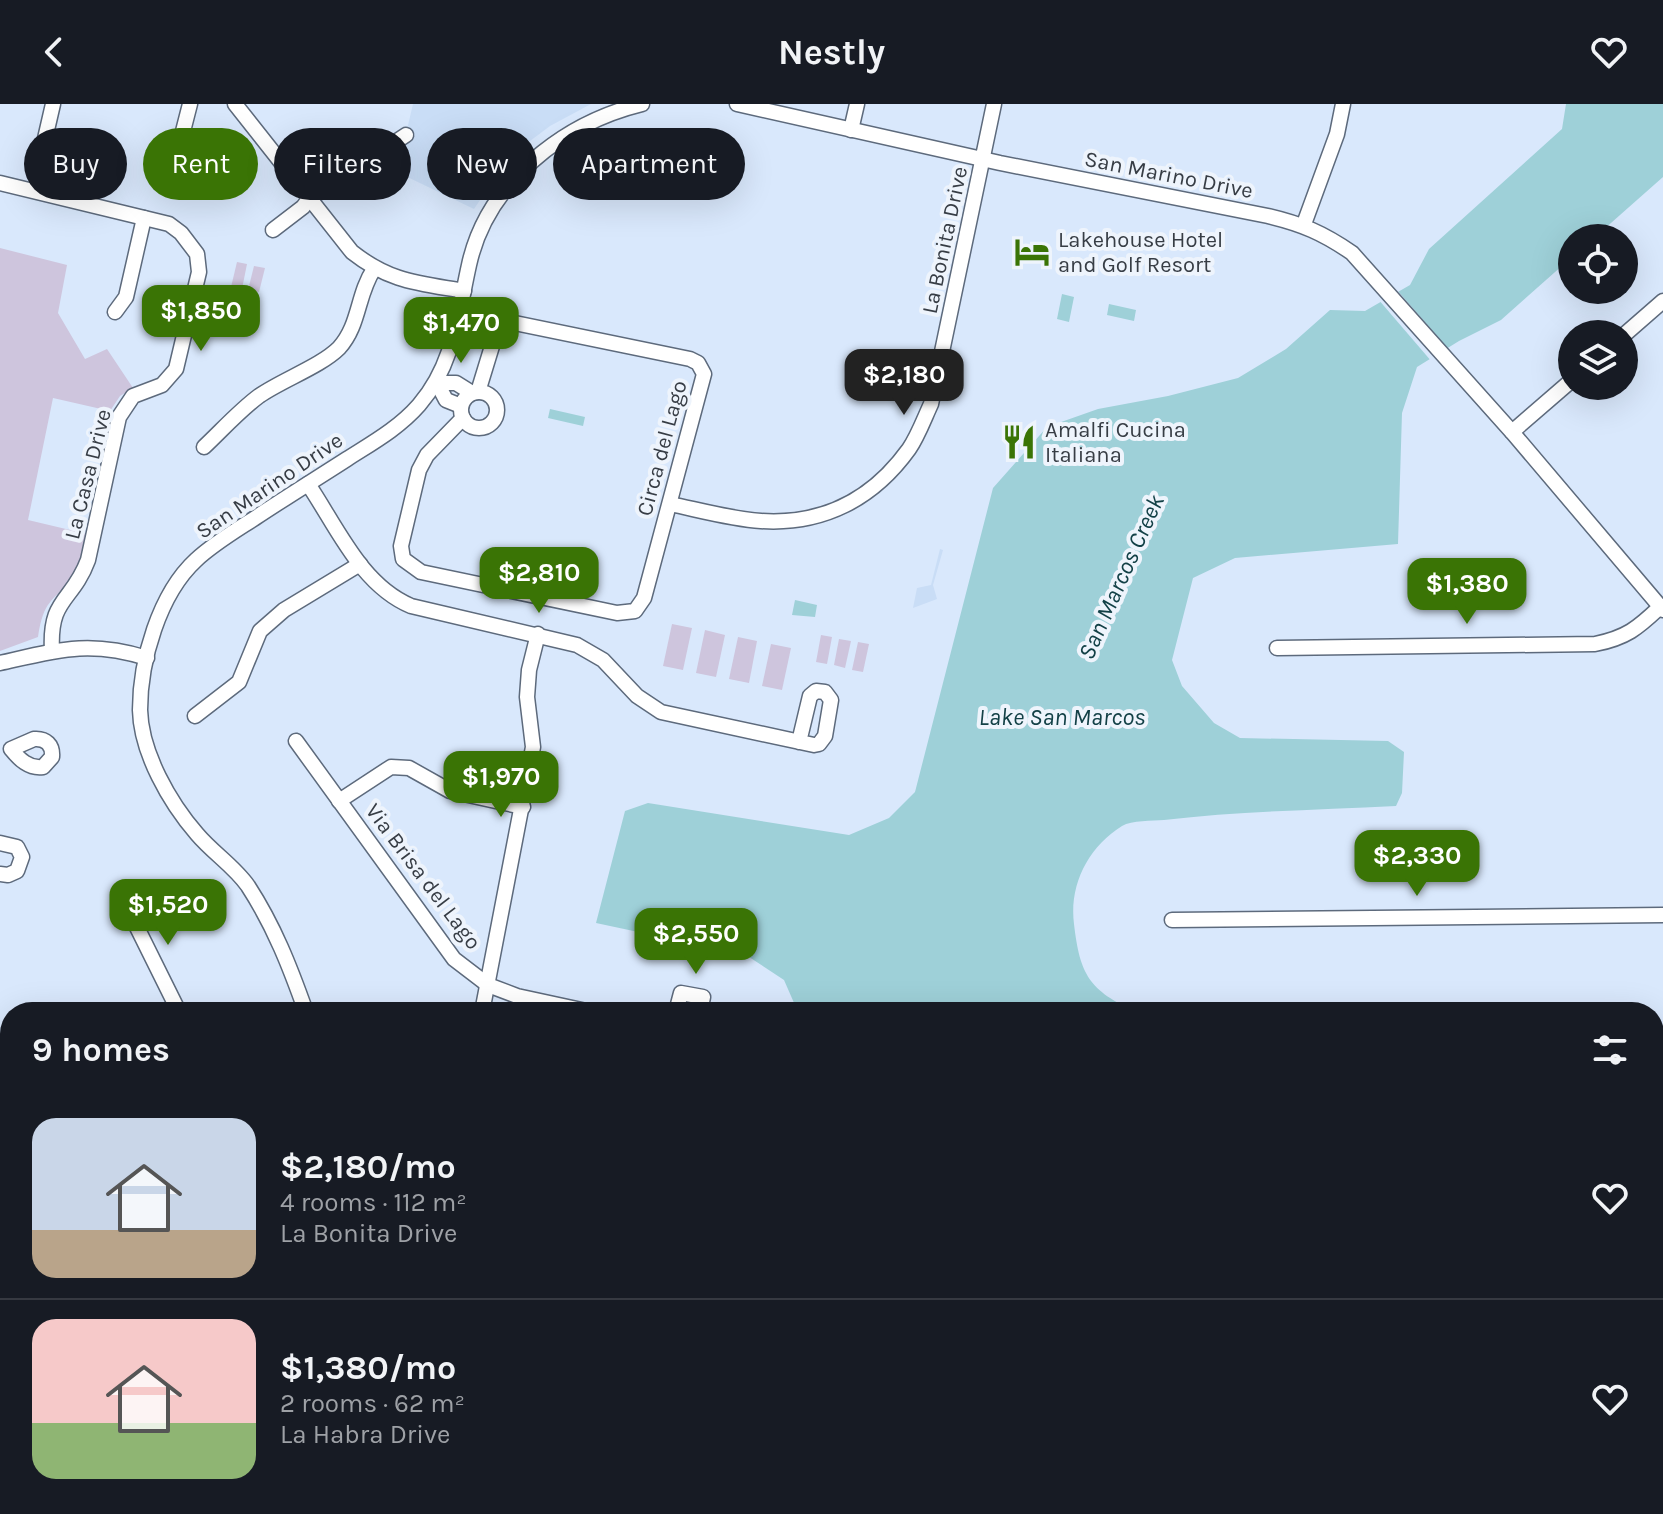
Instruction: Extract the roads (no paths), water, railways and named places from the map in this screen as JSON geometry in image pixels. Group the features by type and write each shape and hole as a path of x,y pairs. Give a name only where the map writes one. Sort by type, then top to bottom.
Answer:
{"street":[{"path":"47,128 53,104"},
{"path":"184,128 190,104"},
{"path":"235,104 274,154"},
{"name":"San Marino Drive","path":"303,1002 285,951 246,883 197,835 161,786 141,718 153,631 175,584 194,561 383,436 417,407 437,383 450,354 469,265 480,232 518,176 550,146 604,114 622,106 642,104"},
{"name":"San Marino Drive","path":"737,104 984,159 1304,224 1327,236 1352,253 1512,432 1662,608"},
{"path":"851,130 857,104"},
{"name":"La Bonita Drive","path":"670,504 758,521 795,522 836,511 867,494 911,447 931,404 994,104"},
{"path":"1304,224 1337,134 1343,104"},
{"name":"La Casa Drive","path":"0,183 169,224 181,233 197,254 199,272 176,369 162,385 133,396 119,417 88,560 81,579 54,615 52,651"},
{"path":"273,230 308,200"},
{"path":"310,200 352,252 374,269 409,282 464,291"},
{"path":"115,312 126,297 144,218"},
{"path":"204,447 257,398 340,347 355,324 365,284 374,269"},
{"path":"1638,323 1663,301"},
{"name":"Circa del Lago","path":"500,320 698,363 704,374 670,504 644,598 635,611 617,613 421,572 403,559 401,546 419,470 475,392 500,320"},
{"path":"437,383 456,383 475,392 494,400 496,418 482,428 471,426 462,412 446,400 437,383"},
{"path":"1512,432 1558,392"},
{"path":"308,484 360,564 375,583 396,600 577,645 603,660 637,696 661,712 799,742"},
{"path":"195,716 239,682 260,631 284,610 360,564"},
{"path":"1277,648 1595,644 1616,640 1637,629 1662,608"},
{"path":"484,1002 533,747 527,697 529,670 538,634"},
{"path":"0,663 81,646 147,658"},
{"name":"Via Brisa del Lago","path":"296,741 454,959 488,985 545,1002"},
{"path":"339,801 391,767 409,768 450,791 523,807"},
{"path":"0,843 17,847 22,862 13,874 0,874"},
{"path":"122,897 174,1002"},
{"path":"1172,920 1663,915"},
{"path":"679,1002 681,993 703,997 702,1002"}],"water":[{"name":"Lake San Marcos","path":"1566,104 1663,104 1663,177 1610,224 1558,224 1558,269 1501,320 1417,367 1402,413 1398,544 1235,558 1193,578 1172,660 1182,686 1214,723 1240,738 1388,741 1404,752 1402,793 1396,806 1251,813 1142,821 1122,826 1099,845 1083,868 1073,909 1076,942 1084,968 1097,988 1117,1002 794,1002 784,980 746,955 596,923 625,811 648,803 849,835 889,818 915,792 993,488 1047,427 1098,409 1168,396 1238,378 1286,349 1330,310 1365,311 1410,285 1429,249 1562,129"},
{"path":"1062,294 1074,297 1069,322 1057,319"},
{"path":"1109,304 1136,310 1134,321 1107,315"},
{"path":"550,409 585,417 583,426 548,418"},
{"path":"795,600 817,605 815,617 792,615"}],"place":[{"name":"Lakehouse Hotel and Golf Resort","path":"1032,252"},
{"name":"Amalfi Cucina Italiana","path":"1019,442"}],"water label":[{"name":"San Marcos Creek","path":"1121,577"}]}
